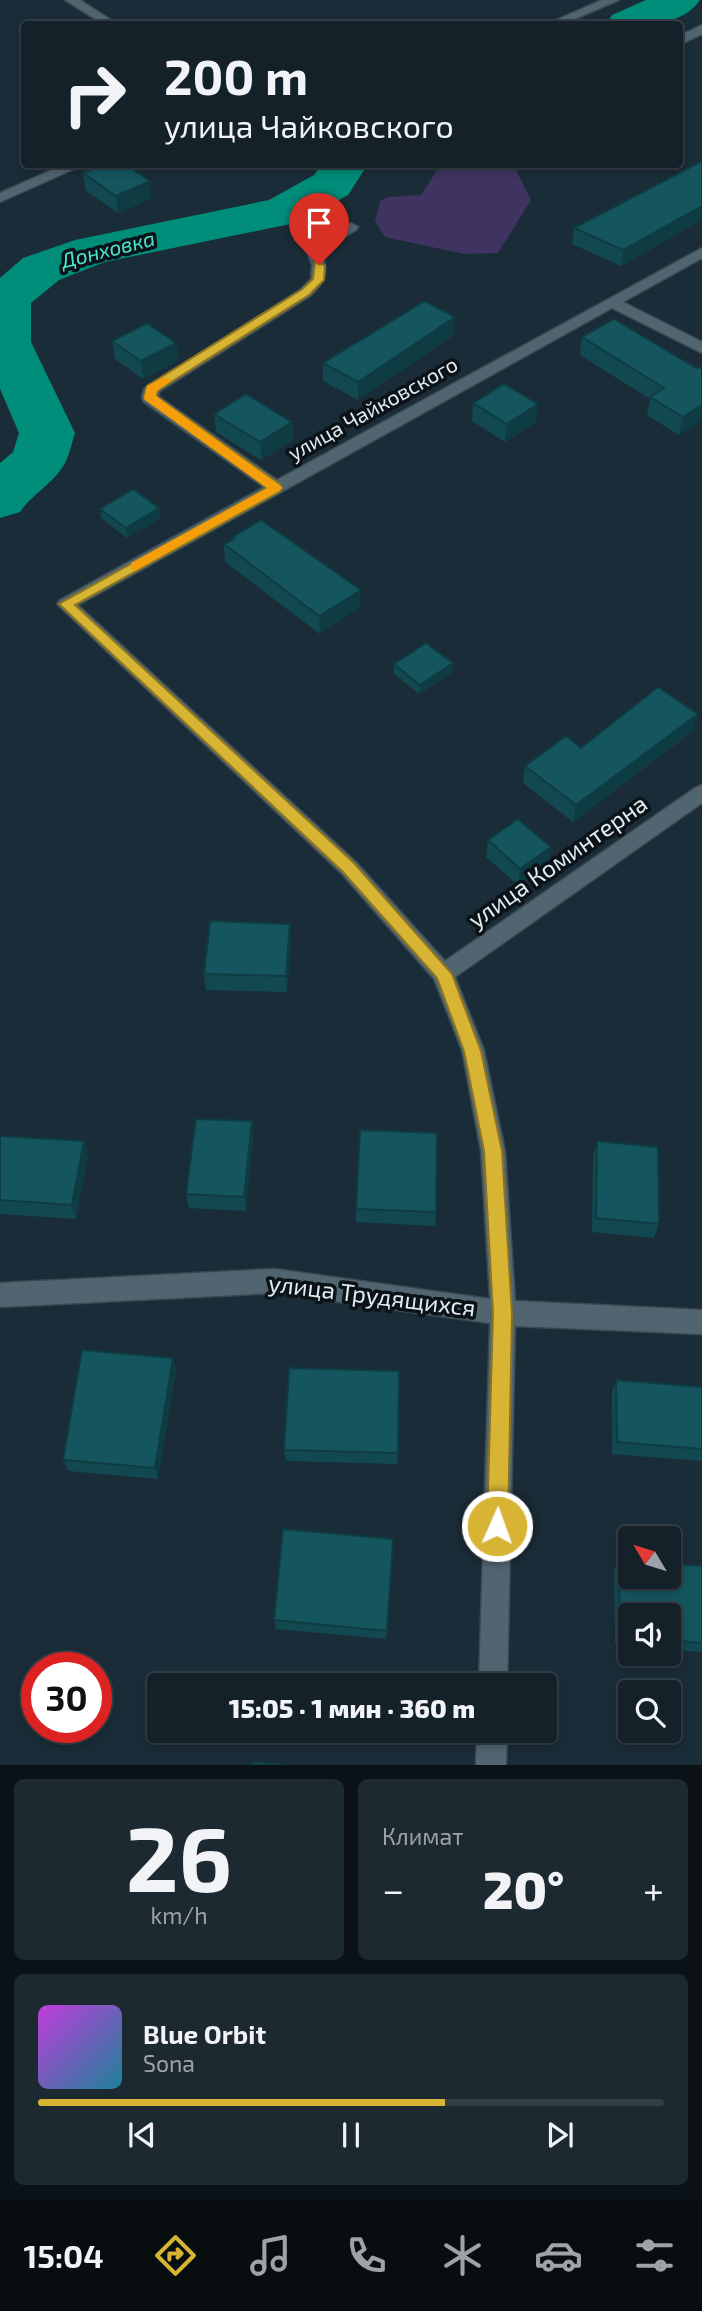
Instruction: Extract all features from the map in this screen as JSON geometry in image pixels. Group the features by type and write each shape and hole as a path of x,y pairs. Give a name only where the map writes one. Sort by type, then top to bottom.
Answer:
{"street":[{"path":"71,0 106,21"},
{"path":"560,21 613,0"},
{"path":"683,39 702,29"},
{"path":"0,198 69,168"},
{"path":"277,488 150,398 152,389 305,293 318,280 319,265 313,250 351,227"},
{"name":"улица Чайковского","path":"443,974 349,867 66,604 702,252"},
{"path":"612,302 702,348"},
{"name":"улица Коминтерна","path":"443,974 702,793"},
{"path":"443,974 473,1051 493,1151 503,1313 494,1673"},
{"name":"улица Трудящихся","path":"0,1295 275,1281 503,1313 702,1322"},
{"path":"492,1743 492,1765"}],"shaded area":[{"path":"438,168 515,168 531,200 498,253 464,254 385,237 375,221 380,201 388,197 421,195"}],"building":[{"path":"702,161 702,206 623,250 574,228"},
{"path":"95,168 131,168 150,181 116,196 83,173"},
{"path":"425,301 455,317 358,382 323,363"},
{"path":"614,319 702,369 702,405 683,417 650,397 664,388 582,337"},
{"path":"147,323 176,343 141,361 112,341"},
{"path":"504,384 538,404 507,424 473,403"},
{"path":"246,394 292,422 260,442 214,414"},
{"path":"133,489 159,508 126,528 100,509"},
{"path":"261,520 361,590 319,616 224,544"},
{"path":"426,643 453,663 420,685 394,664"},
{"path":"658,687 698,714 576,805 525,766 566,736 581,748"},
{"path":"518,819 551,847 520,869 488,840"},
{"path":"210,921 290,924 286,976 204,974"},
{"path":"196,1119 252,1121 244,1197 186,1194"},
{"path":"360,1130 437,1133 436,1212 356,1209"},
{"path":"0,1136 84,1141 72,1205 0,1200"},
{"path":"597,1141 658,1147 659,1224 596,1218"},
{"path":"82,1350 173,1358 155,1468 63,1460"},
{"path":"289,1368 399,1371 398,1453 284,1450"},
{"path":"616,1380 702,1387 702,1449 617,1442"},
{"path":"283,1529 393,1539 387,1631 274,1620"},
{"path":"681,1565 702,1566 702,1643 681,1641 681,1603 620,1603 619,1589 681,1589"},
{"path":"253,1762 287,1765 253,1765"}],"waterway":[{"name":"Донховка","path":"634,21 680,0"},
{"name":"Донховка","path":"0,499 7,487 39,460 47,433 5,342 6,298 41,269 92,250 283,212 331,185 342,168"}],"slow traffic":[{"path":"135,566 277,488 150,398 152,389 165,381"}],"route":[{"path":"319,265 318,280 305,293 152,389 150,398 277,488 66,604 349,867 443,974 473,1051 493,1151 503,1313 497,1526"}]}
